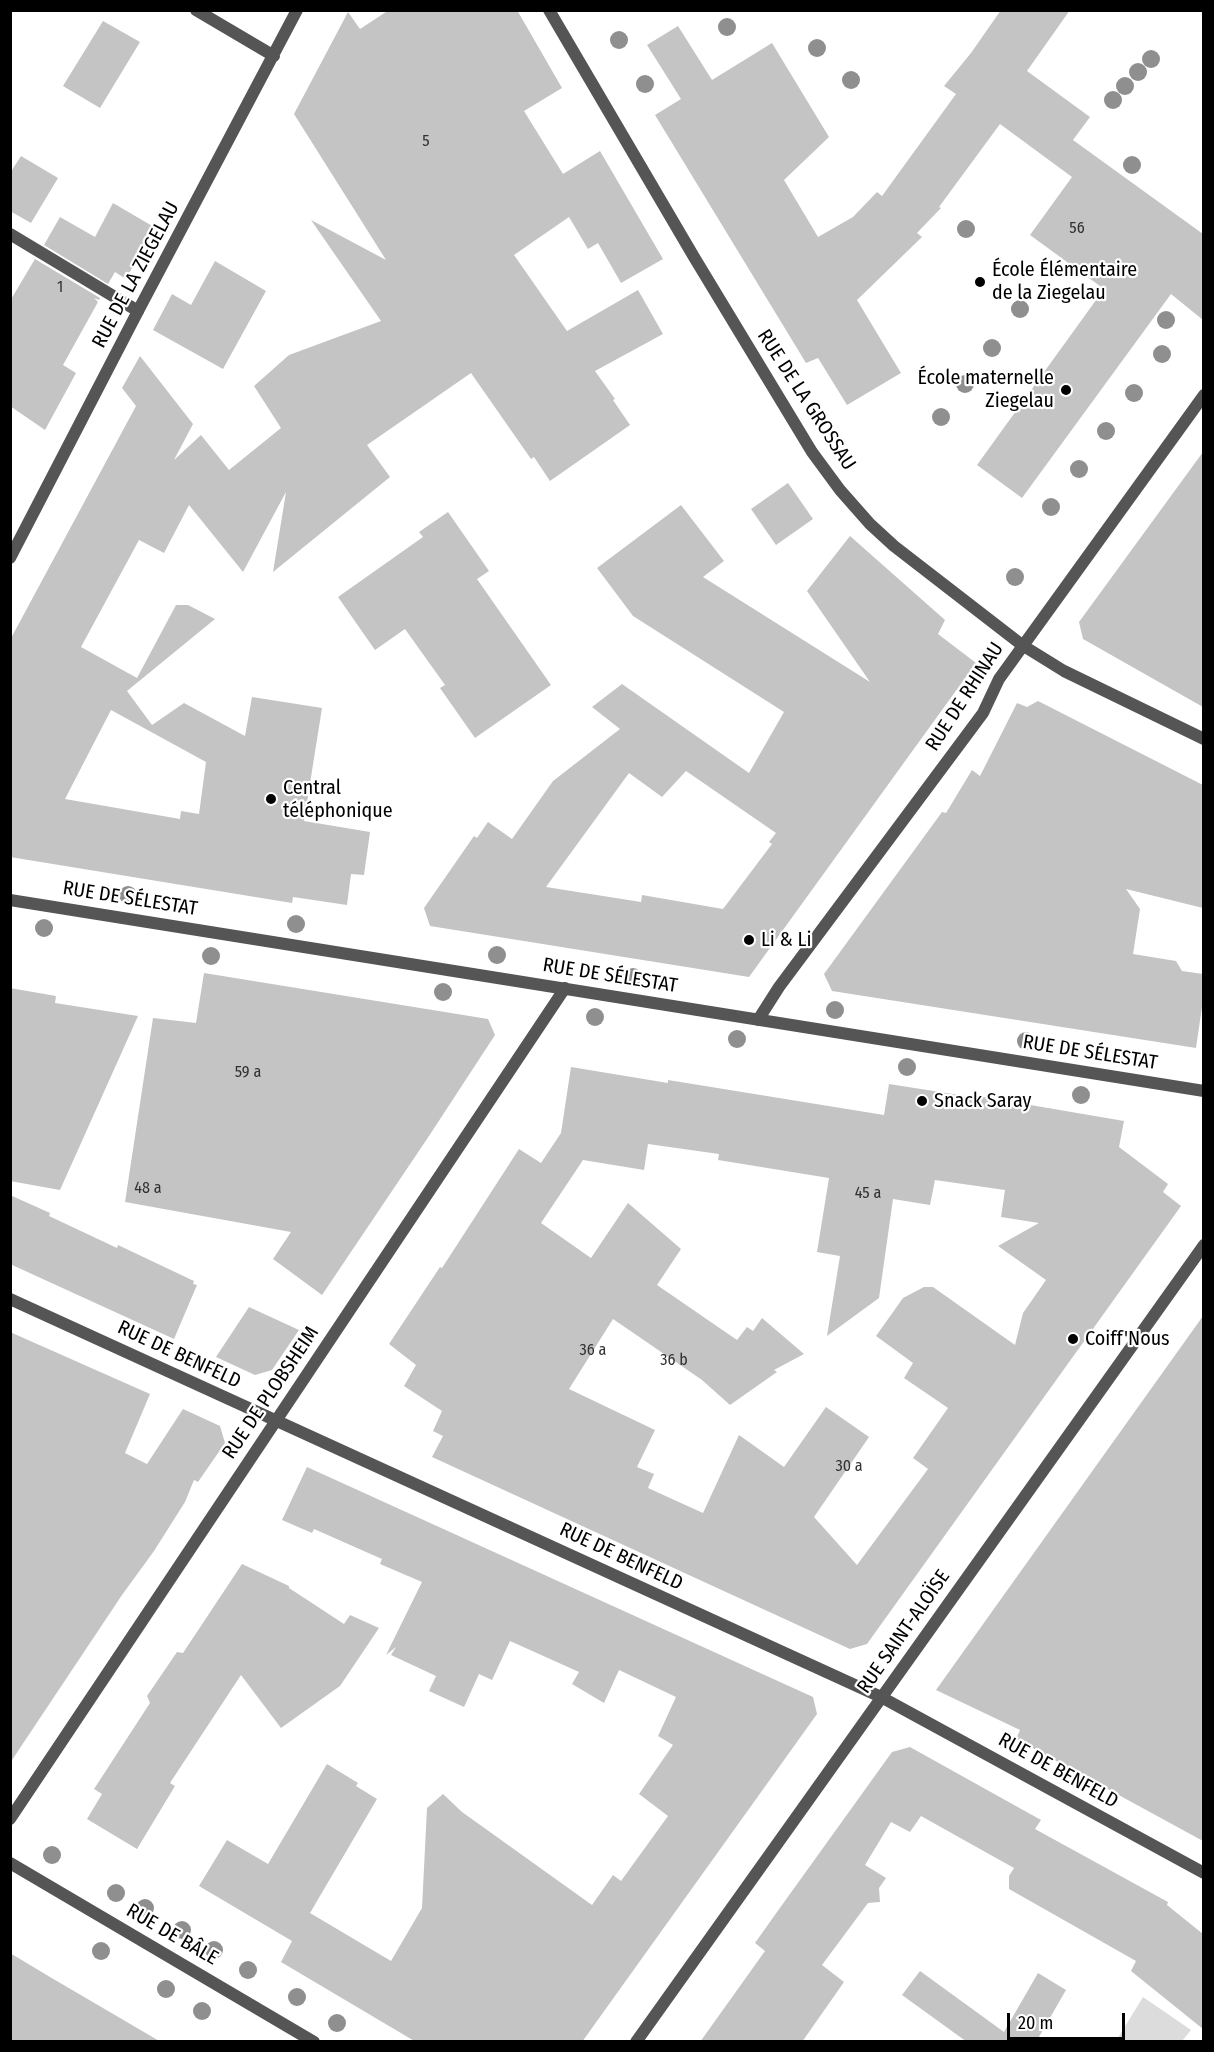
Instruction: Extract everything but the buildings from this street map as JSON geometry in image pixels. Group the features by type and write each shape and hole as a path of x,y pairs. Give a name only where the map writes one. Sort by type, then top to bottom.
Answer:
{"street":[{"path":"196,10 274,56"},
{"name":"RUE DE LA ZIEGELAU","path":"10,558 297,10"},
{"name":"RUE DE LA GROSSAU","path":"549,10 812,452 840,490 870,524 894,546 1022,645 1064,671 1203,739"},
{"path":"10,234 138,311"},
{"name":"RUE DE RHINAU","path":"758,1020 778,987 983,713 999,679 1022,645 1203,395"},
{"name":"RUE DE SÉLESTAT","path":"10,900 1203,1091"},
{"name":"RUE DE PLOBSHEIM","path":"10,1819 565,988"},
{"name":"RUE SAINT-ALOÏSE","path":"636,2042 1203,1245"},
{"name":"RUE DE BENFELD","path":"10,1299 881,1697 1203,1873"},
{"name":"RUE DE BÂLE","path":"10,1863 314,2042"}],"shaded area":[{"path":"1143,1997 1191,2030 1182,2041 1116,2041"}],"place":[{"name":"École Élémentaire de la Ziegelau","path":"980,282"},
{"name":"École maternelle Ziegelau","path":"1066,390"},
{"name":"Central téléphonique","path":"271,799"},
{"name":"Li & Li","path":"749,940"},
{"name":"Snack Saray","path":"922,1101"},
{"name":"Coiff'Nous","path":"1073,1339"}]}
